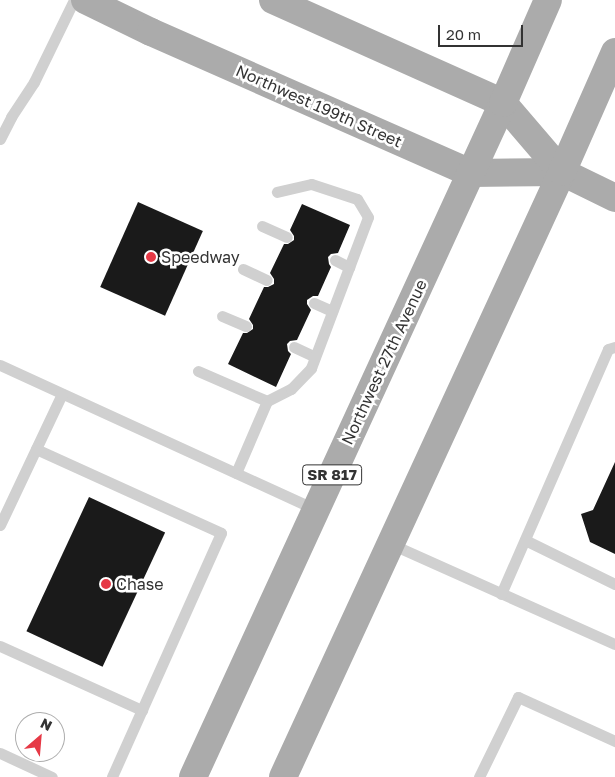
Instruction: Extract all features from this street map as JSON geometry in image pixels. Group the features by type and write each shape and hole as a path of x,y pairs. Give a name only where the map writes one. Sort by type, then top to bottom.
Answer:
{"main road":[{"name":"Northwest 199th Street","path":"85,0 151,32 470,173 562,172"},
{"name":"Northwest 199th Street","path":"273,0 503,103 562,172 615,198"},
{"name":"Northwest 27th Avenue","path":"193,777 503,103 548,0"},
{"path":"283,777 562,172 615,52"}],"lane":[{"path":"0,139 11,117 34,82 74,0"},
{"path":"236,473 267,401 291,389 311,368 368,217 357,198 311,184 277,192"},
{"path":"262,226 287,237"},
{"path":"335,260 349,267"},
{"path":"244,269 267,280"},
{"path":"314,303 332,312"},
{"path":"222,316 246,326"},
{"path":"294,347 315,357"},
{"path":"501,594 608,349 615,347"},
{"path":"0,365 316,510"},
{"path":"198,370 267,401"},
{"path":"0,525 62,394"},
{"path":"36,449 222,533 112,777"},
{"path":"525,540 615,584"},
{"path":"390,544 615,644"},
{"path":"0,646 142,710"},
{"path":"479,777 518,697 615,741"},
{"path":"0,753 52,777"}],"building":[{"path":"138,202 203,231 165,316 100,287"},
{"name":"Speedway","path":"302,204 350,225 338,253 331,254 328,257 331,267 318,296 313,296 307,300 311,310 297,340 290,341 287,344 288,351 291,354 276,387 228,364 243,333 253,329 249,319 264,287 274,284 274,279 270,273 284,244 294,240 290,230"},
{"path":"615,462 615,554 590,542 581,514 593,510"},
{"path":"89,497 165,532 103,667 26,631"}],"place":[{"name":"Speedway","path":"151,257"},
{"name":"Chase","path":"106,584"}]}
